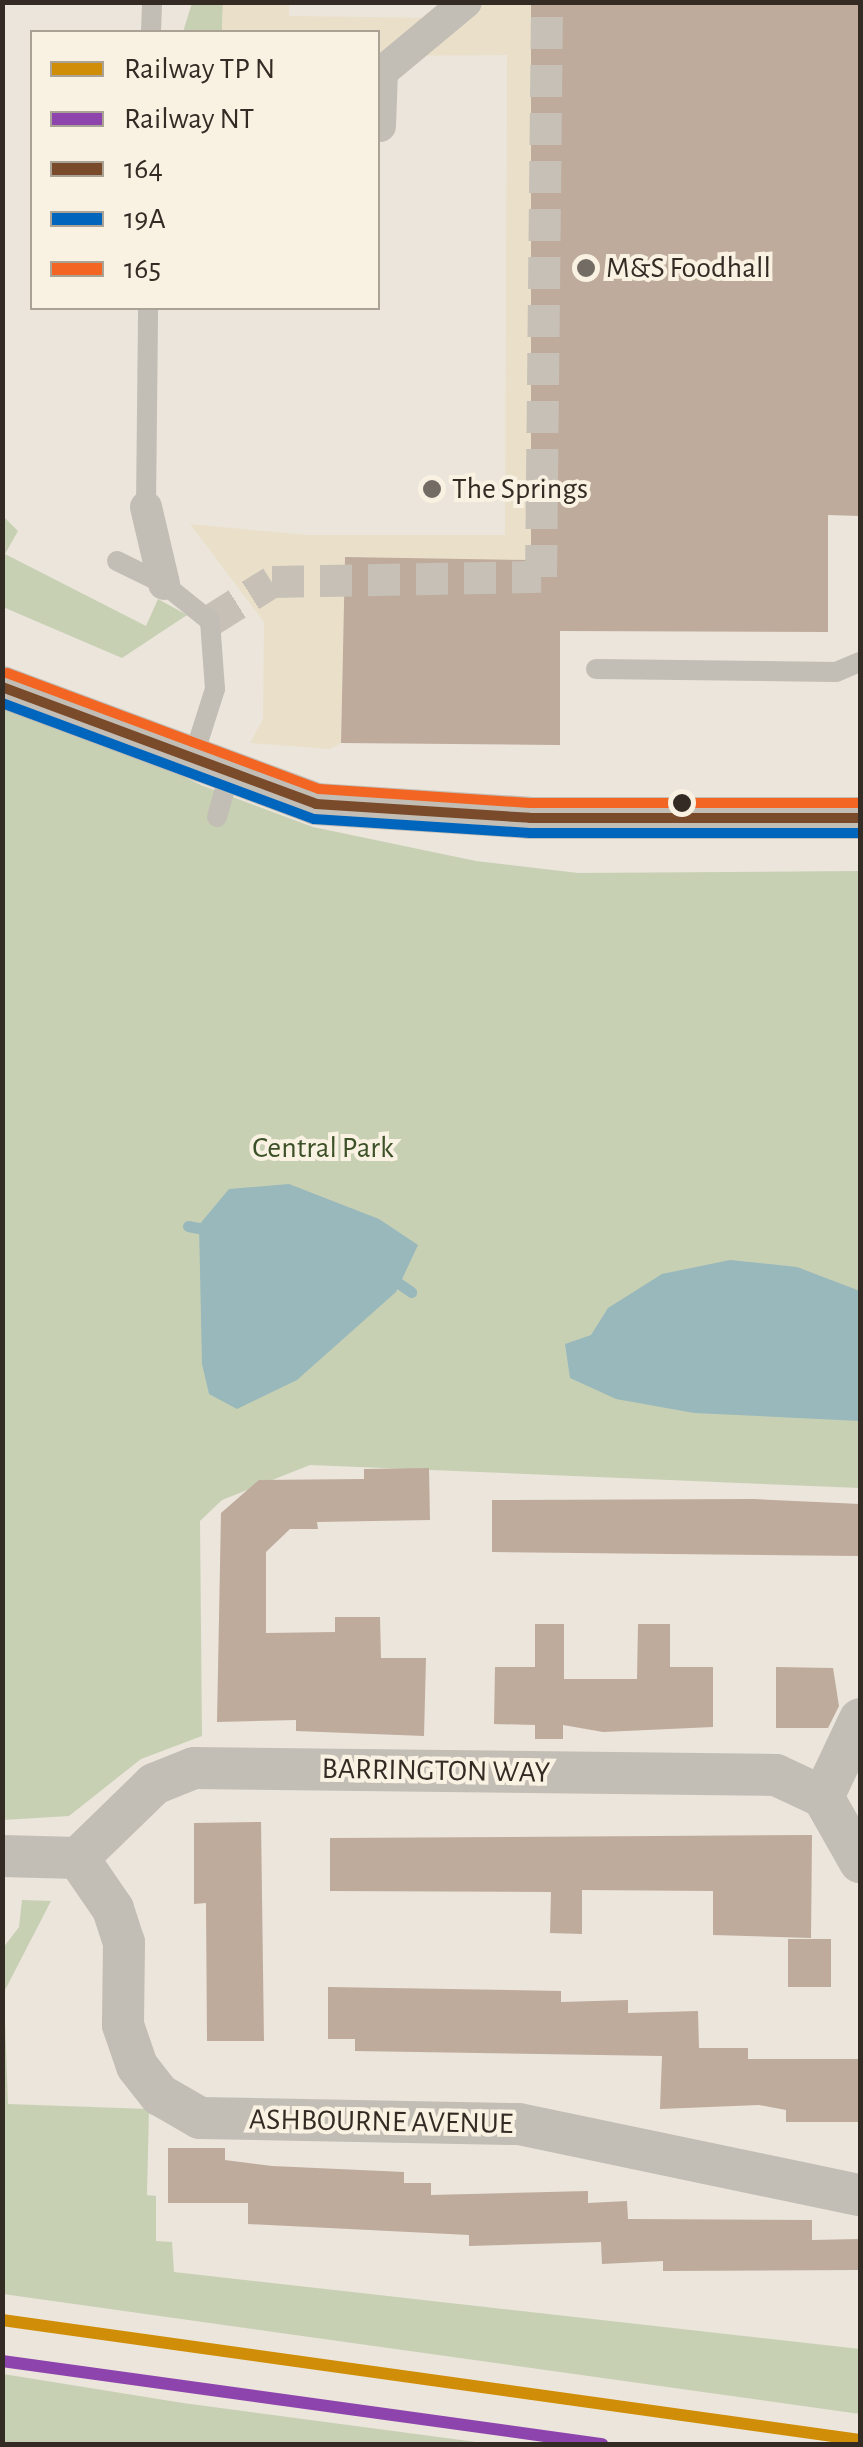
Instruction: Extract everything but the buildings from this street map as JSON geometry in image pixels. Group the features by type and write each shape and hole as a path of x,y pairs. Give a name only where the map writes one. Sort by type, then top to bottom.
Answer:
{"street":[{"path":"380,126 382,72 466,2"},
{"path":"380,39 422,40"},
{"path":"146,507 164,584"},
{"path":"2,688 316,804 411,811 860,818"},
{"path":"860,1718 823,1796 860,1862"},
{"name":"BARRINGTON WAY","path":"78,1858 154,1784 194,1768 776,1775 823,1796"},
{"path":"3,1864 78,1858"},
{"name":"ASHBOURNE AVENUE","path":"78,1858 113,1909 124,1942 124,2024 137,2066 160,2095 200,2118 519,2124 860,2195"}],"lane":[{"path":"151,30 152,2"},
{"path":"146,507 148,310"},
{"path":"116,561 164,584 210,621 215,638 211,768 217,817"},
{"path":"596,669 836,672 860,662"}],"green space":[{"path":"192,3 223,3 222,30 184,30"},
{"path":"2,515 18,531 5,554 146,626 158,599 187,615 122,658 3,607"},
{"name":"Central Park","path":"2,688 201,785 313,827 476,861 578,873 860,871 860,1488 310,1465 222,1500 200,1521 202,1736 141,1759 69,1816 3,1820"},
{"path":"22,1900 51,1901 4,1992 8,2104 149,2109 147,2195 156,2196 156,2241 172,2242 174,2272 860,2349 860,2414 3,2294 3,1948 19,1927"},
{"path":"3,2374 183,2403 491,2444 3,2444"}],"shaded area":[{"path":"223,3 289,3 289,16 442,18 458,3 563,3 557,610 344,608 341,743 330,749 250,743 263,719 264,622 190,524 307,535 505,535 507,55 380,56 380,30 222,30"}],"water":[{"path":"289,1184 379,1219 418,1245 396,1292 297,1380 237,1409 209,1394 202,1364 199,1225 229,1189"},
{"path":"730,1260 797,1267 860,1291 860,1421 694,1413 616,1399 570,1378 565,1344 591,1335 608,1308 662,1274"}],"waterway":[{"path":"188,1226 209,1230"},
{"path":"394,1280 411,1292"}],"tunnel":[{"path":"210,621 272,582 541,577 547,2"}],"transit line":[{"name":"165","path":"7,673 319,789 530,803 860,803"},
{"name":"164","path":"2,687 316,804 530,818 860,818"},
{"name":"19A","path":"2,703 314,819 530,833 860,833"},
{"path":"2,2320 860,2440"}],"rail line":[{"name":"NT","path":"2,2361 602,2444"}],"place":[{"name":"M&S Foodhall","path":"586,268"},
{"name":"The Springs","path":"432,489"}]}
